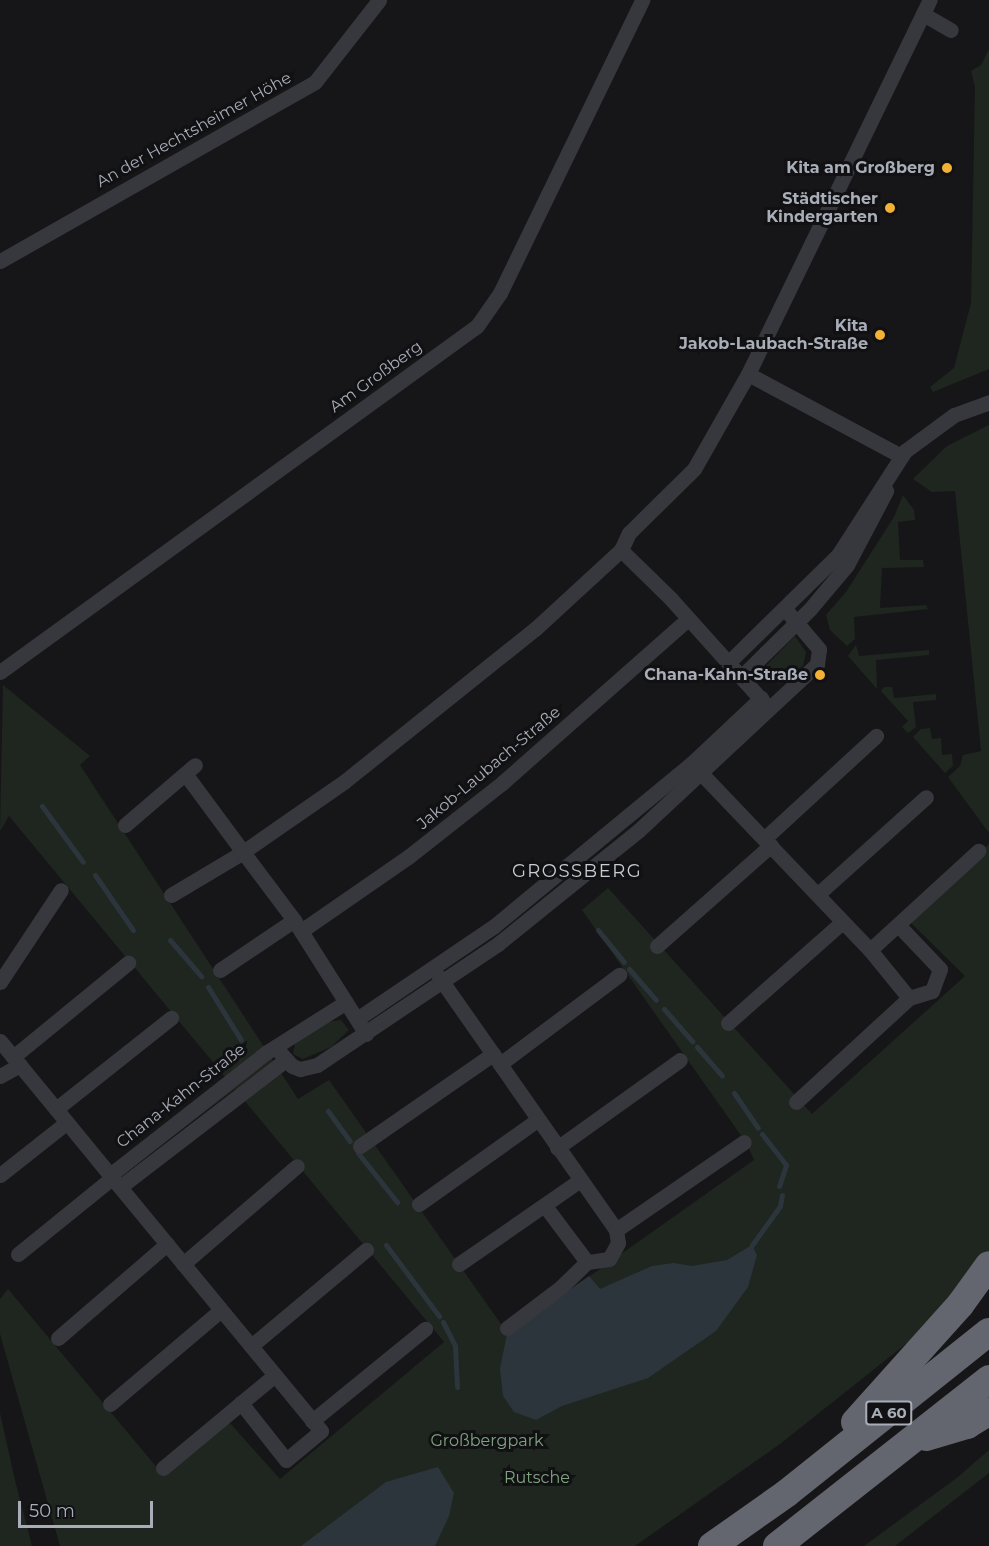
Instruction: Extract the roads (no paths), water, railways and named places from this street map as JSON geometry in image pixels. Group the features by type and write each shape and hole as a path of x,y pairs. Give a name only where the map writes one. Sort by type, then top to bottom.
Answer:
{"highway":[{"path":"788,1493 886,1390 960,1305 989,1265"},
{"name":"A 60","path":"712,1546 788,1493 989,1332"},
{"name":"A 60","path":"777,1546 915,1440 989,1379"},
{"path":"915,1440 967,1425 989,1412"}],"street":[{"name":"An der Hechtsheimer Höhe","path":"0,261 315,82 379,0"},
{"name":"Am Großberg","path":"0,672 477,326 500,293 642,0"},
{"path":"171,895 243,852 438,708 621,550 629,533 694,469 748,374 927,7 951,30"},
{"path":"748,374 901,456"},
{"path":"729,663 838,555 901,456 954,415 989,402"},
{"path":"742,676 797,622 858,550 878,512 890,474"},
{"path":"621,550 742,676 765,704"},
{"path":"275,1047 284,1061 307,1069 366,1034 443,983 578,882 765,704 819,660 819,649 785,609"},
{"name":"Jakob-Laubach-Straße","path":"220,970 297,926 408,857 493,790 688,619"},
{"path":"657,946 876,736"},
{"path":"697,769 870,950 909,998"},
{"path":"357,1018 493,927 565,866 697,769"},
{"path":"125,825 191,770 243,852 297,926 366,1034"},
{"path":"818,894 926,797"},
{"path":"870,950 899,926 978,851"},
{"path":"565,866 578,882"},
{"path":"0,982 61,890"},
{"path":"728,1023 842,922"},
{"path":"796,1102 909,998 932,991 940,969 899,926"},
{"path":"0,1076 128,963"},
{"path":"433,969 615,1230 618,1243 609,1259 587,1262 561,1287 507,1328"},
{"path":"360,1146 496,1059 619,975"},
{"name":"Chana-Kahn-Straße","path":"114,1180 275,1047 346,1002"},
{"path":"56,1109 171,1018"},
{"path":"0,1041 321,1431 286,1460 241,1403"},
{"path":"557,1148 680,1059"},
{"name":"Chana-Kahn-Straße","path":"114,1180 284,1061"},
{"path":"419,1204 537,1120"},
{"path":"0,1175 67,1122"},
{"path":"615,1230 744,1143"},
{"path":"183,1264 297,1166"},
{"path":"18,1254 114,1180"},
{"path":"459,1264 579,1181"},
{"path":"545,1206 587,1262"},
{"path":"58,1338 167,1244"},
{"path":"251,1346 366,1251"},
{"path":"110,1404 221,1310"},
{"path":"312,1421 425,1329"},
{"path":"163,1468 275,1375"}],"waterway":[{"path":"42,806 83,862"},
{"path":"95,875 133,930"},
{"path":"598,930 624,962"},
{"path":"170,940 201,976"},
{"path":"629,969 656,1000"},
{"path":"208,987 241,1040"},
{"path":"664,1009 692,1041"},
{"path":"697,1047 722,1076"},
{"path":"734,1093 758,1128"},
{"path":"328,1111 350,1141"},
{"path":"762,1134 786,1165 779,1186"},
{"path":"358,1153 397,1202"},
{"path":"752,1245 780,1206 782,1195"},
{"path":"386,1245 439,1316"},
{"path":"443,1322 455,1346 457,1387"}],"place":[{"name":"Kita am Großberg","path":"947,168"},
{"name":"Städtischer Kindergarten","path":"890,208"},
{"name":"Kita Jakob-Laubach-Straße","path":"880,335"},
{"name":"Chana-Kahn-Straße","path":"820,675"}],"district":[{"name":"GROSSBERG","path":"577,871"}],"park label":[{"name":"Großbergpark","path":"487,1441"},
{"name":"Rutsche","path":"537,1478"}]}
